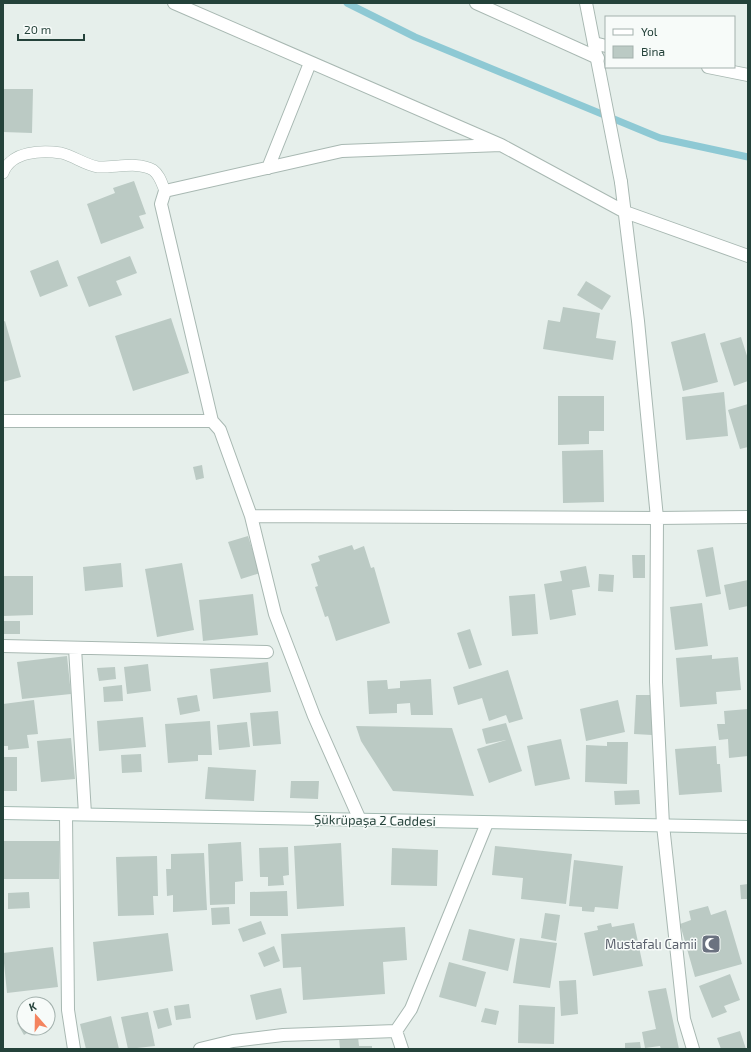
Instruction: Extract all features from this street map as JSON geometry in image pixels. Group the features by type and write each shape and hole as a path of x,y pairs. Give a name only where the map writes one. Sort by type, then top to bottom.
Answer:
{"street":[{"path":"174,3 501,145 625,212 748,256"},
{"path":"476,3 598,58"},
{"path":"586,3 600,44 598,58 621,182 638,321 656,518 656,682 664,825 684,1018 693,1049"},
{"path":"268,168 310,63"},
{"path":"713,68 748,75"},
{"path":"360,820 314,716 275,614 251,516 220,430 212,421 161,204 165,191 342,151 501,145"},
{"path":"3,420 212,421"},
{"path":"251,516 748,517"},
{"path":"3,646 267,652"},
{"path":"75,648 86,814"},
{"name":"Şükrüpaşa 2 Caddesi","path":"3,813 748,827"},
{"path":"66,815 68,1010 74,1049"},
{"path":"396,1032 411,1009 487,823"},
{"path":"200,1049 233,1041 283,1034 396,1032"},
{"path":"396,1032 402,1049"}],"lane":[{"path":"3,173 6,166 14,158 34,152 62,153 85,164 98,167 137,166 152,170 160,178 165,191"}],"building":[{"path":"3,89 33,89 32,133 3,132"},
{"path":"134,181 146,214 139,216 144,228 101,244 87,204 115,193 113,188"},
{"path":"130,256 137,273 116,281 122,295 89,307 77,277"},
{"path":"58,260 68,286 40,297 30,271"},
{"path":"586,281 611,296 602,310 577,295"},
{"path":"563,307 600,313 596,338 616,341 613,360 543,349 548,320 560,322"},
{"path":"171,318 189,373 133,391 115,336"},
{"path":"5,321 21,377 3,382 3,322"},
{"path":"705,333 718,382 683,391 671,342"},
{"path":"741,337 748,359 748,381 734,386 720,343"},
{"path":"724,392 728,436 686,440 682,397"},
{"path":"558,396 604,396 604,431 589,431 589,444 558,445"},
{"path":"748,404 748,447 740,449 728,410"},
{"path":"603,450 604,502 563,503 562,451"},
{"path":"202,465 204,478 196,480 193,467"},
{"path":"248,536 260,573 241,579 228,542"},
{"path":"352,545 354,550 364,546 371,568 374,567 390,623 336,641 328,616 325,617 315,587 318,586 311,564 320,561 318,556"},
{"path":"713,547 721,594 706,597 697,550"},
{"path":"632,555 645,555 645,578 633,578"},
{"path":"121,563 123,587 85,591 83,567"},
{"path":"182,563 194,630 157,637 145,569"},
{"path":"586,566 590,587 572,590 576,615 550,620 544,584 562,581 560,571"},
{"path":"599,574 614,575 613,592 598,591"},
{"path":"3,576 33,576 33,615 3,616"},
{"path":"748,580 748,606 729,610 724,585"},
{"path":"253,594 258,635 203,641 199,600"},
{"path":"535,594 538,634 512,636 509,596"},
{"path":"702,603 708,646 675,650 670,607"},
{"path":"3,621 20,621 20,634 3,634"},
{"path":"470,629 482,665 469,669 457,633"},
{"path":"712,655 712,659 738,657 741,690 716,692 717,704 680,707 676,658"},
{"path":"67,656 71,694 22,699 17,662"},
{"path":"268,662 271,692 213,699 210,669"},
{"path":"148,664 151,691 127,694 124,667"},
{"path":"115,667 116,679 99,681 97,668"},
{"path":"508,670 523,719 509,723 506,715 489,721 482,698 458,705 453,687"},
{"path":"431,679 433,715 411,715 410,703 397,704 397,713 369,714 367,681 387,680 388,689 400,688 400,681"},
{"path":"122,685 123,701 104,702 103,687"},
{"path":"197,695 200,711 180,715 177,698"},
{"path":"636,695 653,695 652,735 634,734"},
{"path":"34,700 38,734 27,735 29,748 8,750 8,746 3,746 3,704"},
{"path":"618,700 625,732 586,741 580,709"},
{"path":"748,709 748,756 729,758 728,739 719,740 717,724 725,724 724,711"},
{"path":"278,711 281,744 253,746 250,713"},
{"path":"143,717 146,747 99,751 97,721"},
{"path":"210,721 212,755 198,755 198,761 168,763 165,724"},
{"path":"247,722 250,747 219,750 217,725"},
{"path":"506,723 522,771 489,783 477,749 506,740 486,744 482,729"},
{"path":"356,726 452,728 474,796 393,791 361,741"},
{"path":"71,738 75,779 41,782 37,741"},
{"path":"561,739 570,779 535,786 527,746"},
{"path":"607,742 628,742 627,784 585,782 586,745 607,746"},
{"path":"716,746 717,764 720,764 722,792 679,795 675,749"},
{"path":"141,754 142,772 122,773 121,755"},
{"path":"3,757 17,757 17,791 3,791"},
{"path":"208,767 256,770 254,801 205,799"},
{"path":"291,781 319,781 318,799 290,798"},
{"path":"639,790 640,804 615,805 614,791"},
{"path":"3,841 59,841 59,879 3,879"},
{"path":"241,842 243,881 235,882 235,904 210,905 208,844"},
{"path":"341,843 344,906 297,909 294,846"},
{"path":"495,846 572,854 566,904 521,899 523,878 492,875"},
{"path":"288,847 289,875 283,876 284,885 268,886 268,877 260,877 259,848"},
{"path":"392,848 438,850 437,886 391,885"},
{"path":"204,853 207,910 173,912 173,895 167,896 166,869 171,869 171,854"},
{"path":"157,856 158,896 153,896 154,915 118,916 116,857"},
{"path":"574,860 623,866 618,909 595,907 594,912 582,911 582,907 569,906"},
{"path":"748,884 748,899 741,899 740,885"},
{"path":"287,891 288,916 250,916 250,892"},
{"path":"29,892 30,908 8,909 8,893"},
{"name":"Mustafalı Camii","path":"708,906 711,915 726,910 742,964 695,977 680,924 691,920 689,911"},
{"path":"229,907 230,924 212,925 211,908"},
{"path":"545,913 560,915 556,941 541,938"},
{"path":"261,921 266,934 243,942 238,929"},
{"path":"611,923 612,927 634,923 643,966 593,976 584,933 598,930 597,926"},
{"path":"405,927 407,960 383,962 385,994 303,1000 301,967 283,968 281,934"},
{"path":"469,929 515,939 508,971 462,960"},
{"path":"168,933 173,971 97,981 93,942"},
{"path":"520,938 557,943 550,988 513,983"},
{"path":"274,946 280,961 264,967 258,953"},
{"path":"53,947 58,987 7,993 3,953"},
{"path":"449,962 486,972 476,1007 439,997"},
{"path":"730,974 740,1000 724,1006 727,1012 712,1018 699,986"},
{"path":"576,980 578,1014 561,1016 559,981"},
{"path":"281,988 287,1013 256,1020 250,995"},
{"path":"666,988 679,1049 661,1049 660,1046 645,1048 642,1032 656,1029 648,991"},
{"path":"189,1004 191,1018 176,1020 174,1006"},
{"path":"519,1005 555,1007 554,1044 518,1043"},
{"path":"168,1008 172,1025 158,1029 153,1011"},
{"path":"485,1008 499,1011 496,1025 481,1022"},
{"path":"148,1012 155,1046 128,1049 121,1017"},
{"path":"111,1016 119,1049 86,1049 80,1024"},
{"path":"740,1031 746,1049 721,1049 717,1038"},
{"path":"358,1037 359,1046 372,1046 372,1049 340,1049 339,1038"},
{"path":"640,1042 641,1049 625,1049 625,1043"}],"waterway":[{"path":"347,3 415,37 660,138 748,157"}],"place":[{"name":"Mustafalı Camii","path":"711,944"}]}
